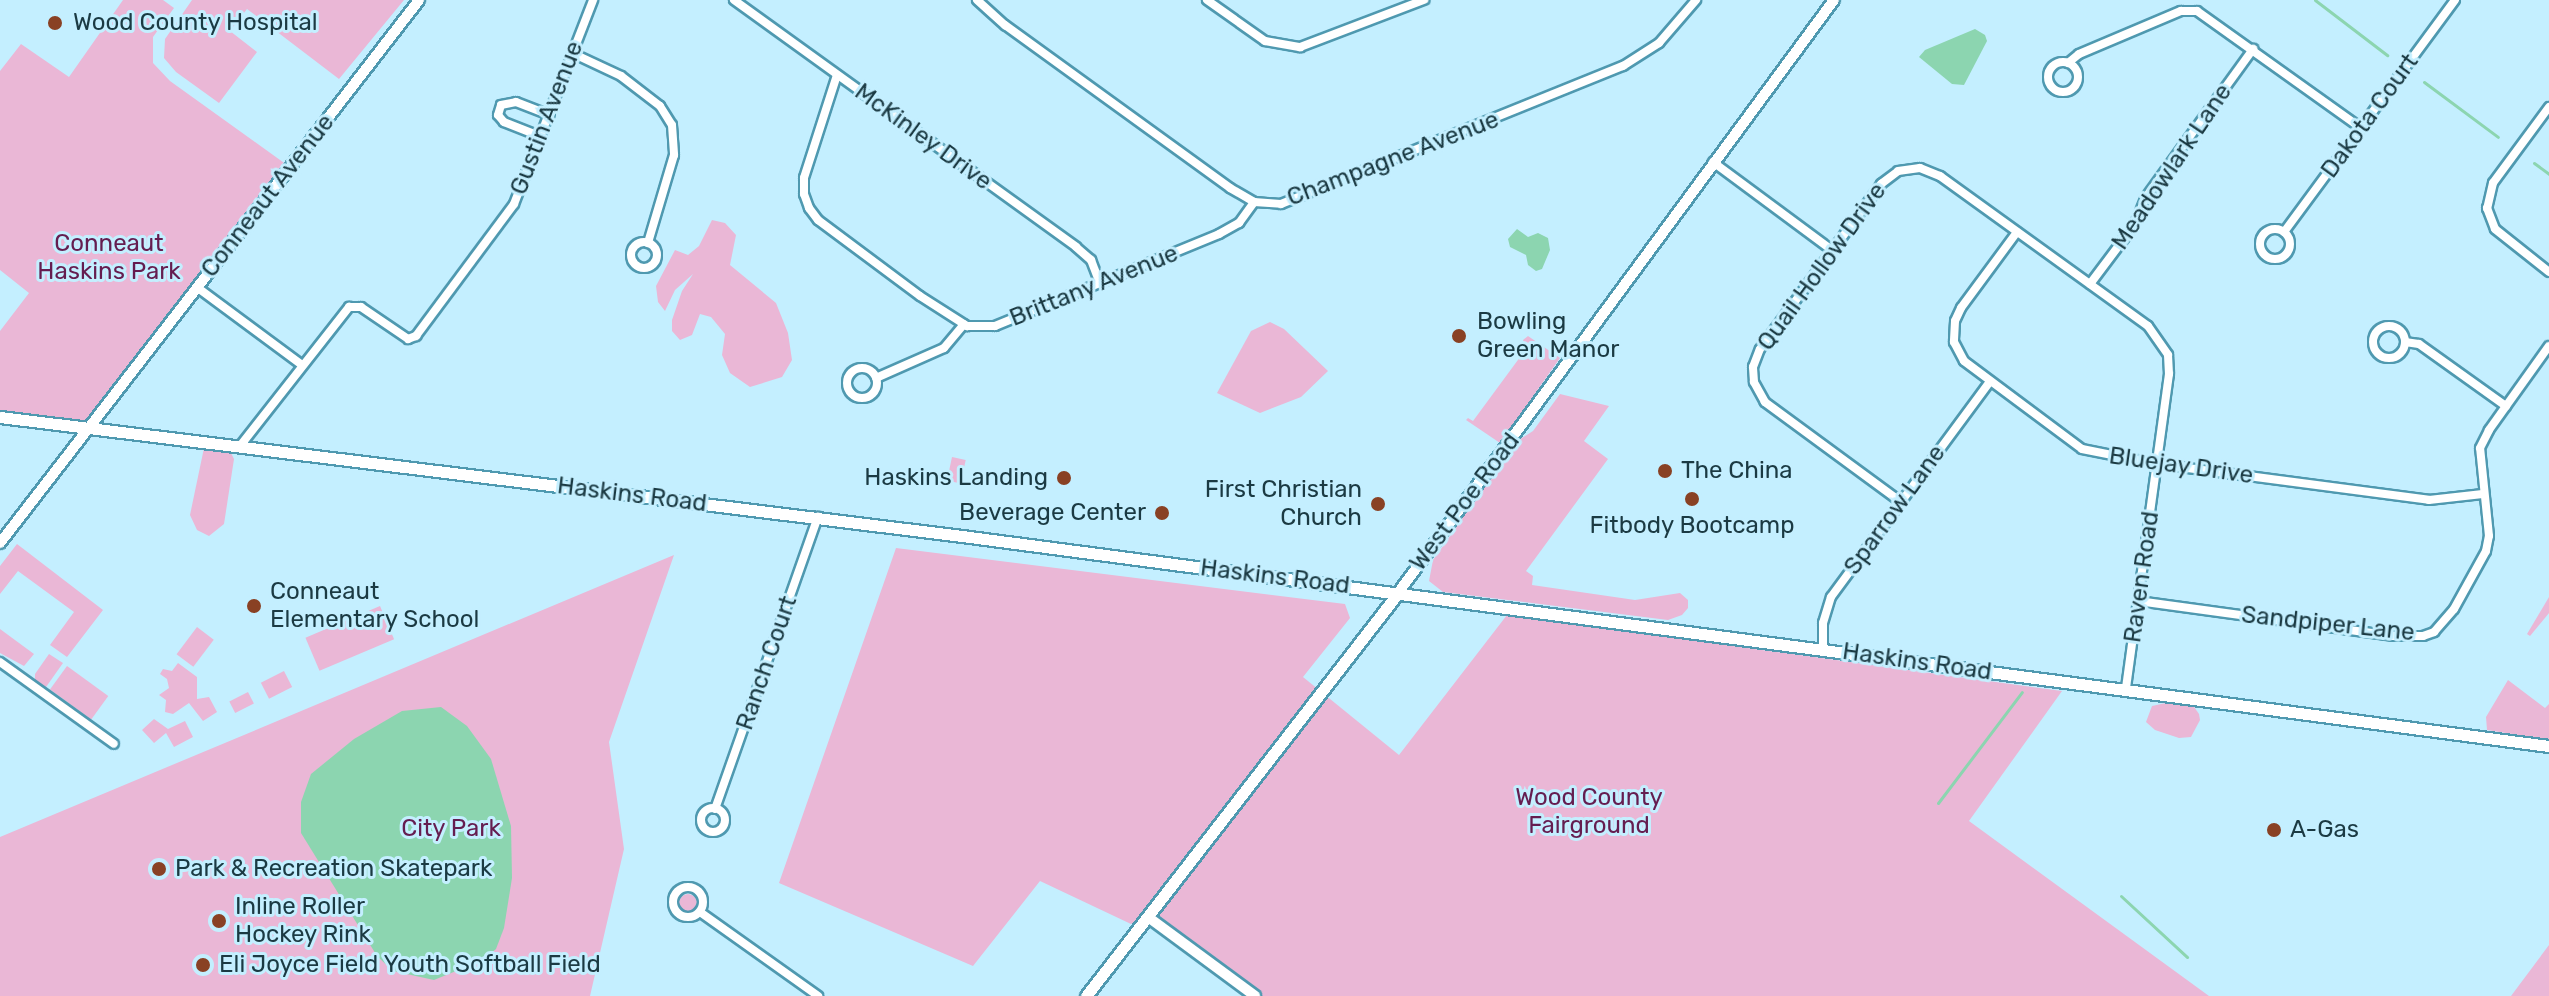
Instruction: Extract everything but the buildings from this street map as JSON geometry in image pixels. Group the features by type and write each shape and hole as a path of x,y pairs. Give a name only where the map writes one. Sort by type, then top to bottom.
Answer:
{"main road":[{"name":"Haskins Road","path":"0,417 818,517 2549,746"},
{"name":"West Poe Road","path":"1086,996 1398,593"}],"street":[{"name":"Conneaut Avenue","path":"0,543 419,0"},
{"name":"Gustin Avenue","path":"240,446 342,314 355,305 408,339 416,336 504,222 527,178 593,0"},
{"name":"McKinley Drive","path":"734,0 1076,247 1091,260 1100,283"},
{"path":"747,9 754,0"},
{"name":"Champagne Avenue","path":"977,0 1005,25 1254,202 1295,202 1623,66 1659,43 1696,0"},
{"path":"1207,0 1265,41 1300,47 1424,0"},
{"name":"West Poe Road","path":"1398,593 1834,0"},
{"path":"2441,2 2452,4"},
{"name":"Dakota Court","path":"2284,232 2452,4"},
{"path":"2068,63 2079,54 2181,11 2204,13 2361,128"},
{"name":"Meadowlark Lane","path":"2090,284 2135,224 2146,197 2253,49"},
{"path":"572,53 621,76 660,106 672,125 674,155 648,243"},
{"path":"837,75 804,178 809,208 818,220 964,324 944,348 876,378"},
{"path":"542,137 504,122 498,115 501,105 516,102 550,115"},
{"path":"2549,107 2488,194 2489,219 2503,237 2549,272"},
{"path":"1713,162 1832,250"},
{"name":"Quail Hollow Drive","path":"1901,502 1760,396 1754,382 1753,367 1760,349 1881,184 1898,171 1912,168 1934,172 2148,326 2168,355 2169,374 2157,464"},
{"name":"Brittany Avenue","path":"964,324 995,326 1100,283 1233,227 1254,202"},
{"name":"Bluejay Drive","path":"2017,232 1961,308 1953,328 1959,356 2082,449 2157,464 2429,500 2483,494"},
{"path":"198,288 302,365"},
{"path":"2405,342 2419,344 2506,406"},
{"name":"Sandpiper Lane","path":"2138,601 2394,636 2423,636 2445,622 2479,570 2489,536 2480,448 2549,346"},
{"name":"Sparrow Lane","path":"1823,649 1823,623 1831,597 1990,381"},
{"name":"Raven Road","path":"2126,689 2157,464"},
{"name":"Ranch Court","path":"715,809 818,517"},
{"path":"0,662 114,744"},
{"path":"700,912 818,996"},
{"path":"1148,917 1255,996"}],"green space":[{"name":"Conneaut Haskins Park","path":"123,0 163,0 174,8 153,37 153,63 170,81 287,165 230,236 89,427 0,417 0,331 29,293 0,270 0,71 21,44 69,77"},
{"path":"192,0 404,0 339,79 247,9 230,31 257,52 219,103 176,72 164,58 165,39"},
{"path":"712,220 725,223 736,235 730,265 776,303 788,333 792,360 782,377 750,387 730,373 722,355 725,334 711,317 700,314 692,335 680,340 672,331 672,320 682,291 693,274 675,290 665,311 658,302 656,286 675,250 688,255 699,246"},
{"path":"1270,322 1284,329 1328,371 1301,397 1260,413 1217,393 1251,331"},
{"path":"1528,336 1560,358 1500,443 1466,420 1473,421 1526,349 1523,340"},
{"path":"1560,394 1609,406 1584,441 1608,459 1526,571 1533,576 1532,585 1635,600 1680,593 1688,600 1688,608 1682,615 1668,620 1443,592 1429,581 1433,560 1517,441 1533,431"},
{"path":"204,448 230,451 234,459 224,524 209,536 197,530 190,515"},
{"path":"952,457 966,460 961,483 947,480"},
{"path":"17,544 103,610 67,657 50,645 74,612 18,571 0,594 0,566"},
{"name":"Wood County Fairground","path":"896,548 1345,604 1350,618 1303,677 1399,755 1507,615 2062,691 1969,821 2209,996 1255,996 1149,917 1131,924 1040,881 973,966 779,883"},
{"name":"City Park","path":"674,555 609,742 624,849 590,996 0,996 0,837"},
{"path":"2549,597 2549,613 2530,636 2527,634"},
{"path":"380,606 394,639 320,671 305,638"},
{"path":"197,627 214,640 193,667 177,654"},
{"path":"0,629 34,654 24,666 0,653"},
{"path":"49,654 63,663 46,687 35,680 35,674"},
{"path":"178,663 197,677 197,699 209,697 217,712 203,721 189,703 173,714 165,712 166,700 159,695 169,688 167,679 160,674 163,669 172,671"},
{"path":"67,666 108,696 91,719 50,689"},
{"path":"284,671 292,687 269,699 261,683"},
{"path":"2508,680 2545,708 2549,704 2549,740 2487,730 2486,717"},
{"path":"248,692 254,704 235,713 229,702"},
{"path":"2175,701 2192,704 2199,714 2200,720 2191,737 2179,738 2155,730 2146,722 2152,706"},
{"path":"154,719 168,729 185,721 193,737 174,747 166,733 154,743 142,730"},
{"path":"684,894 692,894 697,903 695,910 684,912 679,907 679,899"},
{"path":"2549,945 2549,996 2511,996"}],"shaded area":[{"path":"1975,29 1985,35 1987,41 1964,85 1952,84 1919,57 1925,50"},
{"path":"1517,229 1528,237 1538,233 1548,238 1550,250 1542,269 1536,271 1528,265 1526,255 1510,247 1508,239"},
{"path":"441,707 467,726 491,759 511,826 512,878 504,928 496,949 483,960 434,980 393,971 377,956 301,833 301,802 311,774 354,739 402,711"}],"waterway":[{"path":"2315,0 2387,55"},
{"path":"2424,82 2498,137"},
{"path":"2534,163 2549,174"},
{"path":"1938,803 2022,692"},
{"path":"2121,896 2187,957"}],"place":[{"name":"Wood County Hospital","path":"55,23"},
{"name":"Bowling Green Manor","path":"1459,336"},
{"name":"The China","path":"1665,471"},
{"name":"Haskins Landing","path":"1064,478"},
{"name":"Fitbody Bootcamp","path":"1692,499"},
{"name":"First Christian Church","path":"1378,504"},
{"name":"Beverage Center","path":"1162,513"},
{"name":"Conneaut Elementary School","path":"254,606"},
{"name":"A-Gas","path":"2274,830"},
{"name":"Park & Recreation Skatepark","path":"159,869"},
{"name":"Inline Roller Hockey Rink","path":"219,921"},
{"name":"Eli Joyce Field Youth Softball Field","path":"203,965"}]}
